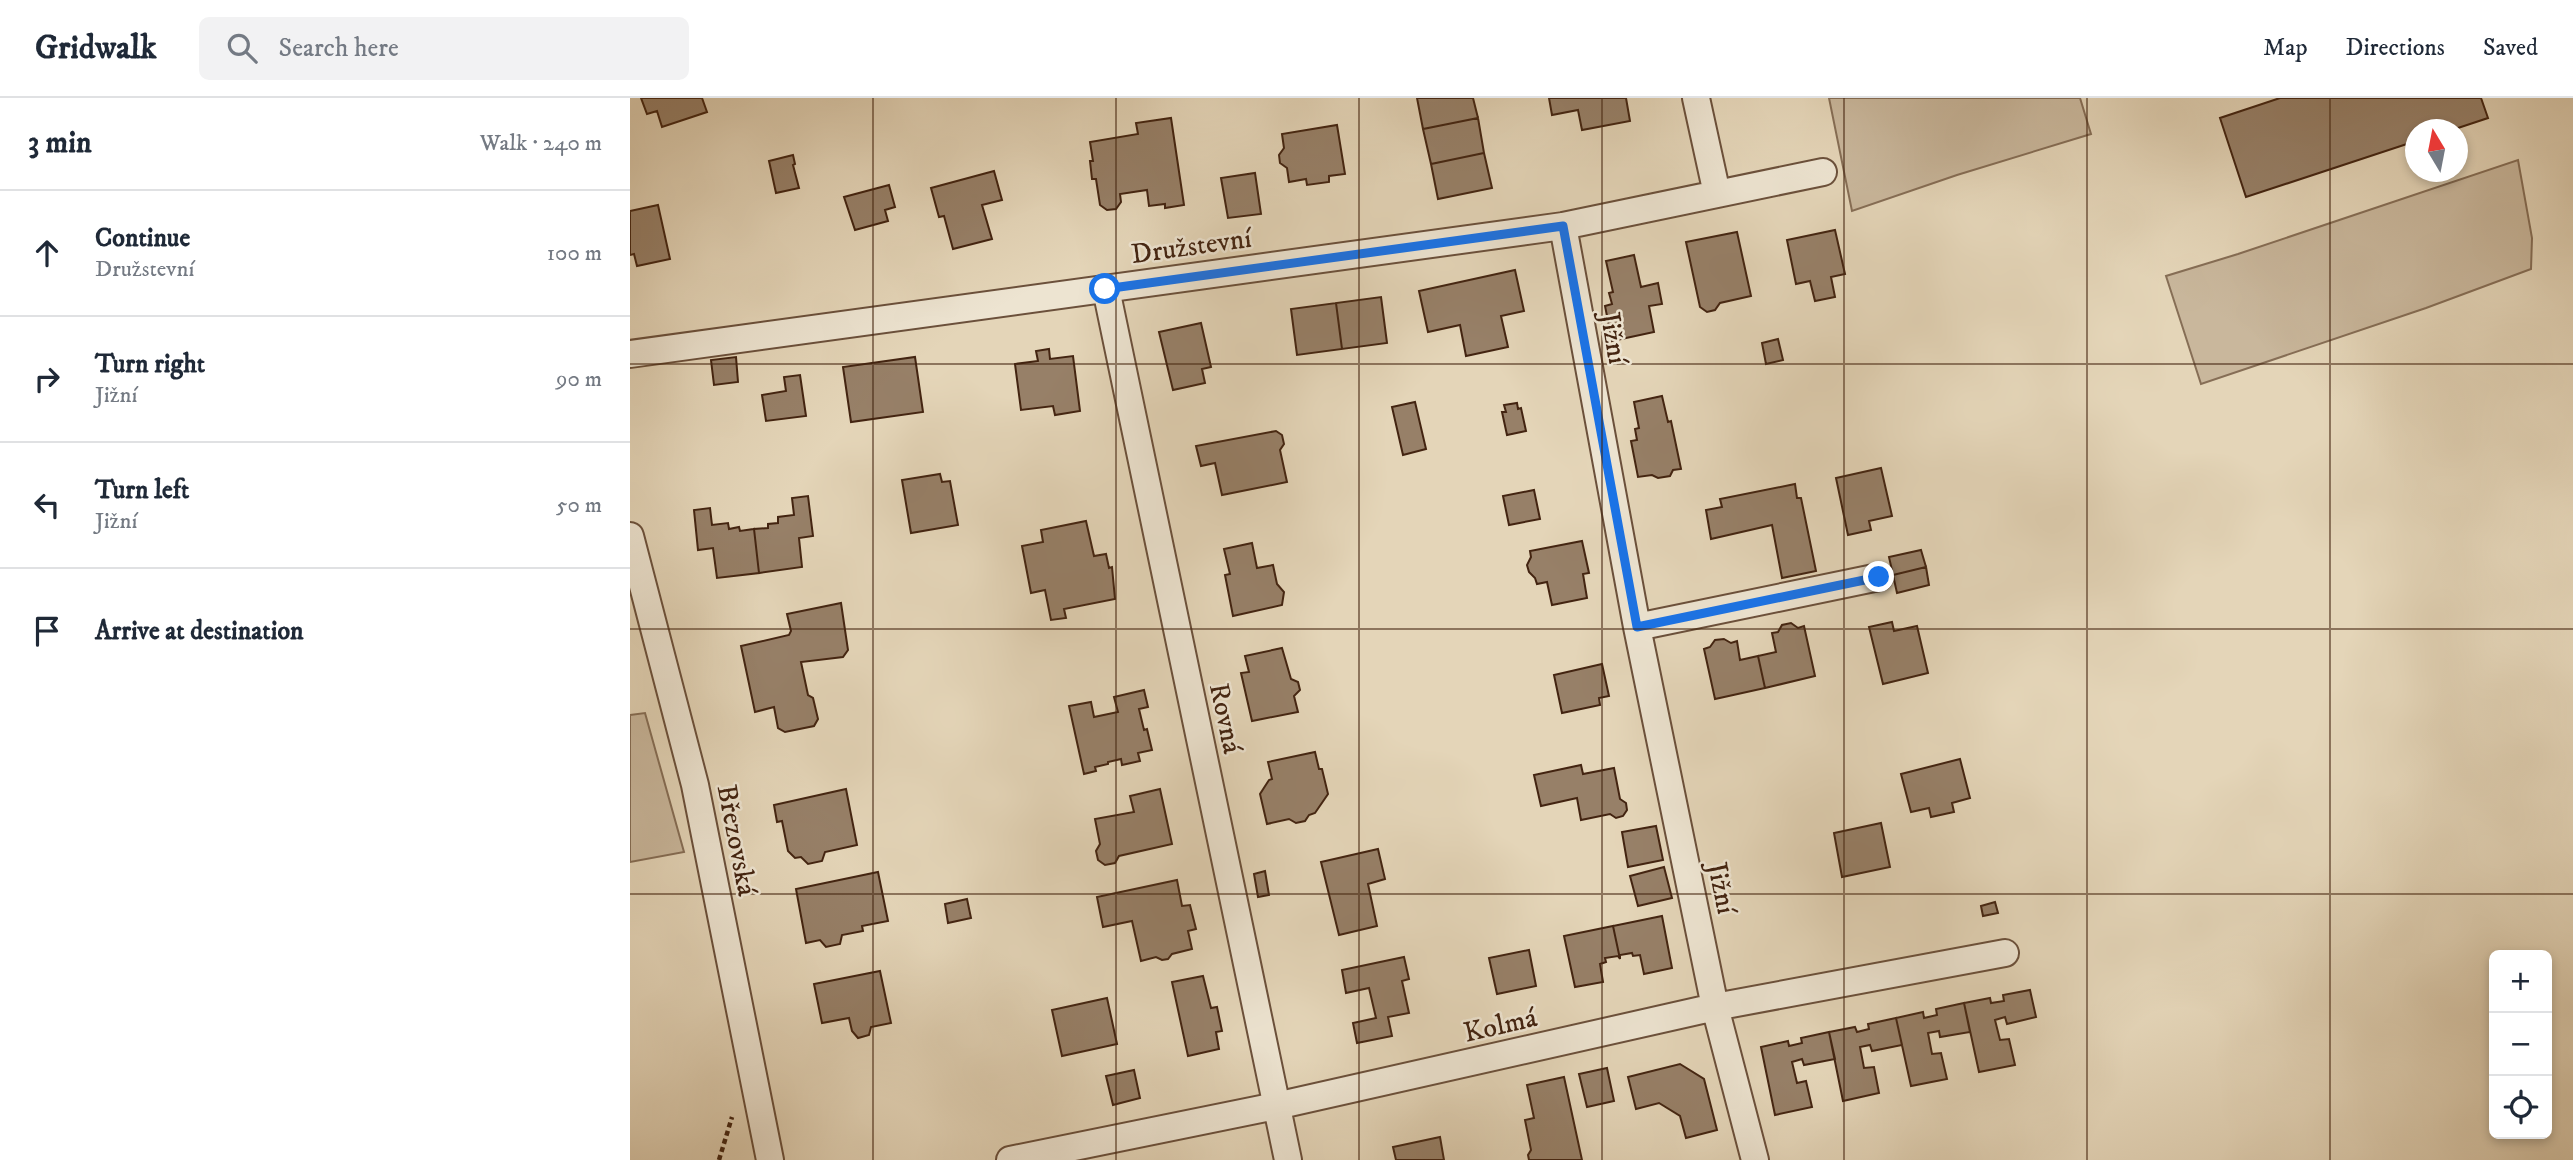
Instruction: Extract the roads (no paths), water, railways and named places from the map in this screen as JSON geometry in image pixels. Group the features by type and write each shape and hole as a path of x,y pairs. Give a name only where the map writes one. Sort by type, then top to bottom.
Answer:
{"street":[{"path":"1696,98 1717,194"},
{"name":"Družstevní","path":"630,354 1563,226 1822,172"},
{"name":"Jižní","path":"1563,226 1637,627 1715,1007 1755,1160"},
{"name":"Rovná","path":"1105,289 1288,1160"},
{"name":"Březovská","path":"630,536 695,785 770,1160"},
{"path":"1637,627 1879,577"},
{"name":"Kolmá","path":"1010,1160 1276,1106 1715,1007 2005,953"}]}
